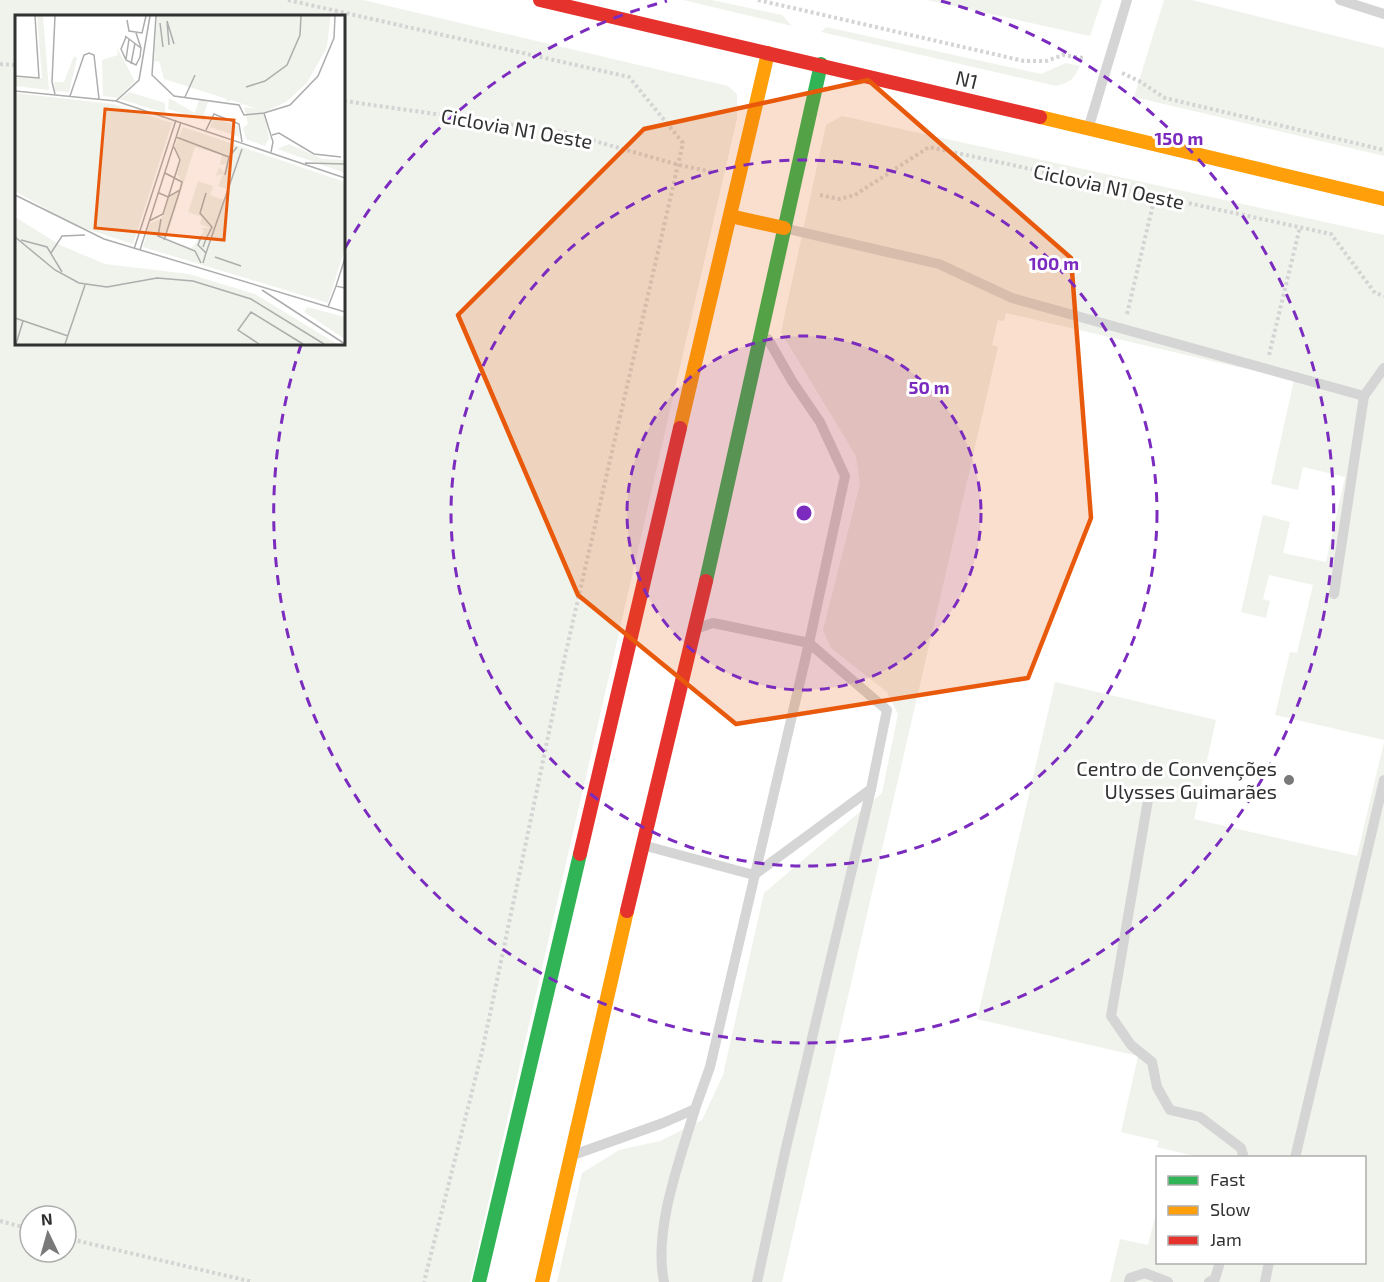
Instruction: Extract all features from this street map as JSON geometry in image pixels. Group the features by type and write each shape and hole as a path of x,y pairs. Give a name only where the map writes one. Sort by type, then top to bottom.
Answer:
{"highway":[{"name":"N1","path":"540,0 821,64 1362,194 1380,204"},
{"path":"479,1282 768,53"},
{"path":"542,1282 642,846 695,629 821,64"},
{"path":"730,216 784,228"}],"lane":[{"path":"1088,128 1127,0"},
{"path":"1340,0 1384,14"},
{"path":"784,228 939,264 1012,298 1364,396"},
{"path":"664,1282 661,1258 666,1207 710,1067 809,643 845,476 820,422 792,381 762,328"},
{"path":"1334,594 1364,396 1384,368"},
{"path":"695,629 713,624 809,643 886,710 872,789 785,1152 757,1282"},
{"path":"1295,1156 1384,780"},
{"path":"754,875 872,789"},
{"path":"1148,800 1111,1016 1131,1045 1152,1062 1157,1087 1170,1110 1200,1117 1241,1148 1243,1156"},
{"path":"642,846 754,875"},
{"path":"571,1155 663,1123 695,1109"},
{"path":"1209,1282 1215,1279 1220,1264"},
{"path":"1264,1282 1269,1264"},
{"path":"1129,1282 1130,1278 1145,1273 1168,1282"}],"path":[{"path":"288,0 629,77 683,143 565,656 482,1052 424,1282"},
{"path":"758,0 1024,61 1046,61 1063,55 1083,58"},
{"path":"0,64 15,65"},
{"path":"1108,67 1139,81 1165,98 1384,150"},
{"name":"Ciclovia N1 Oeste","path":"345,101 563,132 679,165 724,174"},
{"name":"Ciclovia N1 Oeste","path":"818,194 839,199 855,195 929,147 1331,234 1375,293 1384,296"},
{"path":"1124,330 1155,196"},
{"path":"1266,369 1300,227"},
{"path":"0,1221 18,1226"},
{"path":"78,1241 253,1282"}],"highlighted area":[{"path":"868,80 1071,258 1091,518 1028,678 736,724 578,595 458,315 644,129"}],"shaded area":[{"path":"0,0 363,0 728,86 737,94 737,118 470,1282 0,1282"},
{"path":"683,0 712,0 782,15 792,26"},
{"path":"927,0 1102,0 1090,36"},
{"path":"1164,0 1192,0 1384,48 1384,156 1134,97"},
{"path":"826,27 1041,74 1066,63 1080,66 1071,80 1056,86 821,32"},
{"path":"842,116 1384,235 1384,740 1275,715 1290,652 1297,653 1313,585 1269,575 1263,599 1270,601 1266,618 1241,612 1263,515 1290,522 1283,553 1326,562 1345,477 1303,467 1298,490 1271,484 1294,380 1006,313 1004,321 998,320 992,345 998,347 782,1282 557,1282 582,1173 619,1150 660,1141 702,1120 723,1075 764,893 882,793 898,714 887,692 831,648 823,630 860,484 856,456 781,332 826,125"},
{"path":"1055,682 1216,720 1194,819 1357,856 1384,742 1384,1282 1110,1282 1120,1239 1148,1245 1156,1213 1156,1264 1366,1264 1366,1156 1194,1156 1157,1147 1159,1141 1121,1132 1138,1056 977,1019"}],"traffic: fast":[{"path":"706,581 821,64"},
{"path":"479,1282 580,854"}],"traffic: slow":[{"path":"680,428 768,53"},
{"path":"1040,117 1384,199"},
{"path":"730,216 784,228"},
{"path":"542,1282 627,911"}],"traffic: jam":[{"path":"540,0 1040,117"},
{"path":"580,854 680,428"},
{"path":"627,911 706,581"}],"place":[{"name":"Centro de Convenções Ulysses Guimarães","path":"1289,780"}]}
